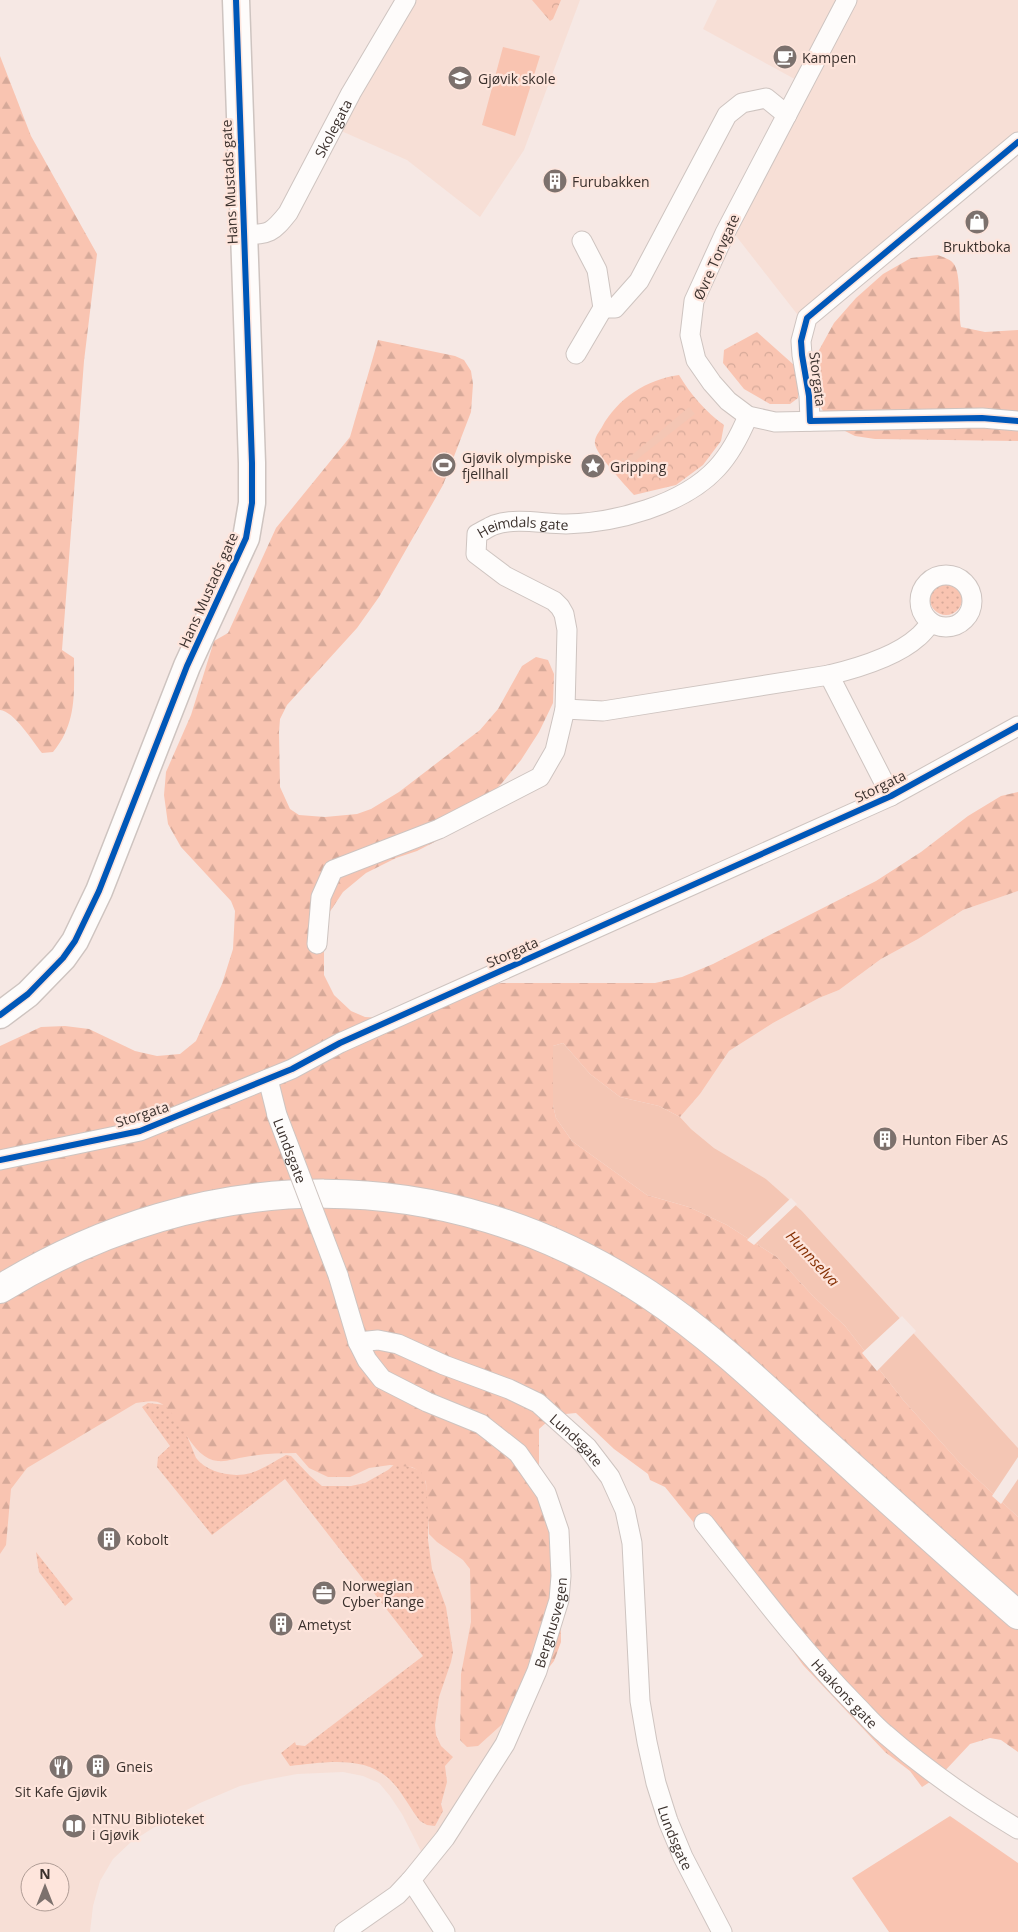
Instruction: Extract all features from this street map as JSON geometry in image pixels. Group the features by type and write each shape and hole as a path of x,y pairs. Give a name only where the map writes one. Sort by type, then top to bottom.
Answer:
{"highway":[{"path":"0,1290 49,1261 115,1232 188,1209 250,1198 307,1192 340,1192 401,1198 436,1205 512,1226 574,1252 609,1270 647,1293 681,1317 768,1390 1018,1615"}],"main road":[{"name":"Hans Mustads gate","path":"0,1015 28,994 46,977 75,941 99,891 188,666 246,538 250,518 252,487 236,0"}],"street":[{"name":"Skolegata","path":"244,235 261,234 274,230 288,214 351,93 406,0"},
{"name":"Øvre Torvgate","path":"810,421 775,422 748,416 728,401 712,383 696,360 690,335 694,301 725,233 847,0"},
{"path":"603,308 615,308 639,281 727,115 742,103 766,98 786,115"},
{"name":"Storgata","path":"1018,142 807,318 801,341 809,396 810,421 982,418 1018,421"},
{"path":"576,354 603,308 597,270 582,242"},
{"name":"Heimdals gate","path":"317,944 321,897 333,870 439,829 540,777 555,751 565,708 568,646 564,614 554,601 505,576 476,554 478,534 495,524 518,521 548,524 589,523 655,508 690,490 717,469 737,442 748,416"},
{"path":"565,708 603,711 829,675 855,669 900,649 918,638 931,623"},
{"path":"829,675 891,796"},
{"name":"Storgata","path":"0,1160 140,1131 292,1069 340,1042 891,796 1018,726"},
{"name":"Lundsgate","path":"268,1079 276,1115 338,1275 358,1342 378,1340 398,1344 538,1403 587,1447 610,1477 625,1510 632,1543 640,1701 646,1742 656,1783 668,1821 683,1857 721,1932"},
{"name":"Berghusvegen","path":"344,1932 397,1895 411,1880 445,1838 505,1744 537,1671 559,1600 561,1576 559,1531 546,1494 518,1453 481,1424 427,1402 382,1379 367,1360 358,1342"},
{"name":"Haakons gate","path":"704,1523 799,1643 884,1733 935,1775 1018,1829"},
{"path":"411,1880 445,1932"}],"shaded area":[{"name":"Gjøvik skole","path":"415,0 580,0 524,150 480,217 407,160 339,130"},
{"path":"717,0 1018,0 1018,136 808,328 729,227 802,83 703,29"},
{"name":"Hunton Fiber AS","path":"1018,891 1018,1448 802,1211 766,1179 714,1148 680,1117 700,1094 729,1051 773,1023 819,998 839,990 881,959 918,939 963,910"},
{"path":"129,1368 382,1379 537,1671 426,1861 402,1814 379,1783 363,1776 343,1772 297,1774 240,1786 200,1803 131,1842 113,1859 100,1881 93,1906 90,1932 0,1932 0,1486"}],"green space":[{"path":"532,0 561,0 553,19 550,21"},
{"path":"503,47 540,56 515,136 482,125"},
{"path":"0,56 31,136 97,254 84,361 62,650 74,658 74,695 70,719 61,741 53,752 42,753 17,721 0,710"},
{"path":"938,255 950,260 956,268 959,283 961,327 985,332 1018,330 1018,441 875,439 855,436 837,427 824,413 817,400 815,368 818,352 834,323 856,298 883,274 911,258"},
{"path":"757,332 794,365 798,384 798,398 790,404 770,404 744,389 723,363 724,350"},
{"path":"378,340 455,356 464,360 471,371 473,384 471,412 443,485 379,597 357,628 287,705 280,719 280,787 290,809 299,815 325,817 357,814 371,809 399,792 480,730 498,709 522,666 536,657 548,660 554,674 553,703 539,732 521,760 502,783 467,819 444,837 366,873 343,892 329,913 324,939 324,975 334,995 351,1011 365,1017 402,1019 475,988 502,983 655,983 682,977 713,964 876,881 921,852 968,816 1001,796 1018,792 1018,891 963,910 918,939 881,959 839,990 819,998 773,1023 729,1051 700,1094 680,1117 659,1106 620,1097 590,1074 563,1043 553,1046 553,1105 556,1118 572,1141 647,1195 689,1207 727,1225 777,1257 813,1296 845,1326 904,1401 960,1463 1018,1517 1018,1752 1001,1740 990,1738 970,1744 941,1775 922,1787 910,1771 885,1752 803,1665 758,1602 665,1487 650,1480 648,1474 614,1449 576,1413 555,1415 539,1429 539,1472 560,1565 561,1642 554,1661 509,1718 478,1746 467,1747 460,1740 461,1674 471,1622 470,1569 463,1560 429,1534 426,1482 421,1472 412,1467 390,1465 369,1468 350,1477 328,1477 309,1468 296,1453 264,1454 224,1461 209,1459 194,1446 169,1410 162,1404 153,1401 136,1403 27,1468 11,1489 6,1545 0,1554 0,1046 41,1027 65,1026 89,1029 135,1051 157,1056 180,1054 196,1041 222,984 233,949 235,911 231,901 181,847 168,824 164,795 166,772 191,715 214,641 228,633 276,528 350,437"},
{"path":"679,375 699,402 724,425 721,441 703,465 676,485 634,495 600,455 595,444 596,437 608,417 634,392 656,381"},
{"path":"946,583 952,584 957,588 961,593 961,605 957,610 952,614 946,615 940,614 935,610 931,605 930,599 931,593 935,588 940,584"},
{"path":"148,1403 175,1406 196,1458 207,1467 221,1473 237,1475 251,1473 286,1455 291,1456 322,1486 351,1486 365,1483 388,1470 397,1462 424,1472 428,1498 428,1540 432,1569 446,1607 453,1652 439,1697 435,1725 436,1735 441,1746 453,1757 445,1766 447,1782 441,1804 443,1811 435,1826 427,1825 420,1821 397,1787 377,1770 353,1763 340,1762 290,1766 281,1753 295,1742 296,1745 305,1746 423,1656 285,1479 212,1535 157,1467 158,1457 170,1446 142,1407"},
{"path":"36,1552 73,1599 65,1606 39,1572"},
{"path":"950,1816 1018,1863 1018,1932 889,1932 852,1878"}],"water":[{"path":"689,407 695,414 630,465 631,470 629,470 621,460 622,458 626,460"},
{"name":"Hunnselva","path":"563,1043 590,1074 620,1097 659,1106 680,1117 714,1148 766,1179 802,1211 1018,1448 1018,1517 960,1463 904,1401 845,1326 813,1296 777,1257 727,1225 689,1207 647,1195 572,1141 556,1118 553,1105 553,1046"}],"pier":[{"path":"791,1198 797,1204 754,1245 747,1240"},
{"path":"902,1316 916,1331 877,1371 862,1353"},
{"path":"1018,1457 1018,1479 1001,1504 992,1496"}],"cycle path":[{"path":"0,1015 28,994 63,958 75,941 99,891 187,666 246,538 252,503 252,463 236,0"},
{"path":"1018,142 807,318 801,341 809,396 810,421 982,418 1018,421"},
{"path":"0,1160 140,1131 292,1069 340,1043 891,796 1018,726"}],"place":[{"name":"Kampen","path":"785,57"},
{"name":"Gjøvik skole","path":"460,78"},
{"name":"Furubakken","path":"555,181"},
{"name":"Bruktboka","path":"977,222"},
{"name":"Gjøvik olympiske fjellhall","path":"444,465"},
{"name":"Gripping","path":"593,466"},
{"name":"Hunton Fiber AS","path":"885,1139"},
{"name":"Kobolt","path":"109,1539"},
{"name":"Norwegian Cyber Range","path":"324,1593"},
{"name":"Ametyst","path":"281,1624"},
{"name":"Gneis","path":"98,1766"},
{"name":"Sit Kafe Gjøvik","path":"61,1767"},
{"name":"NTNU Biblioteket i Gjøvik","path":"74,1826"}]}
